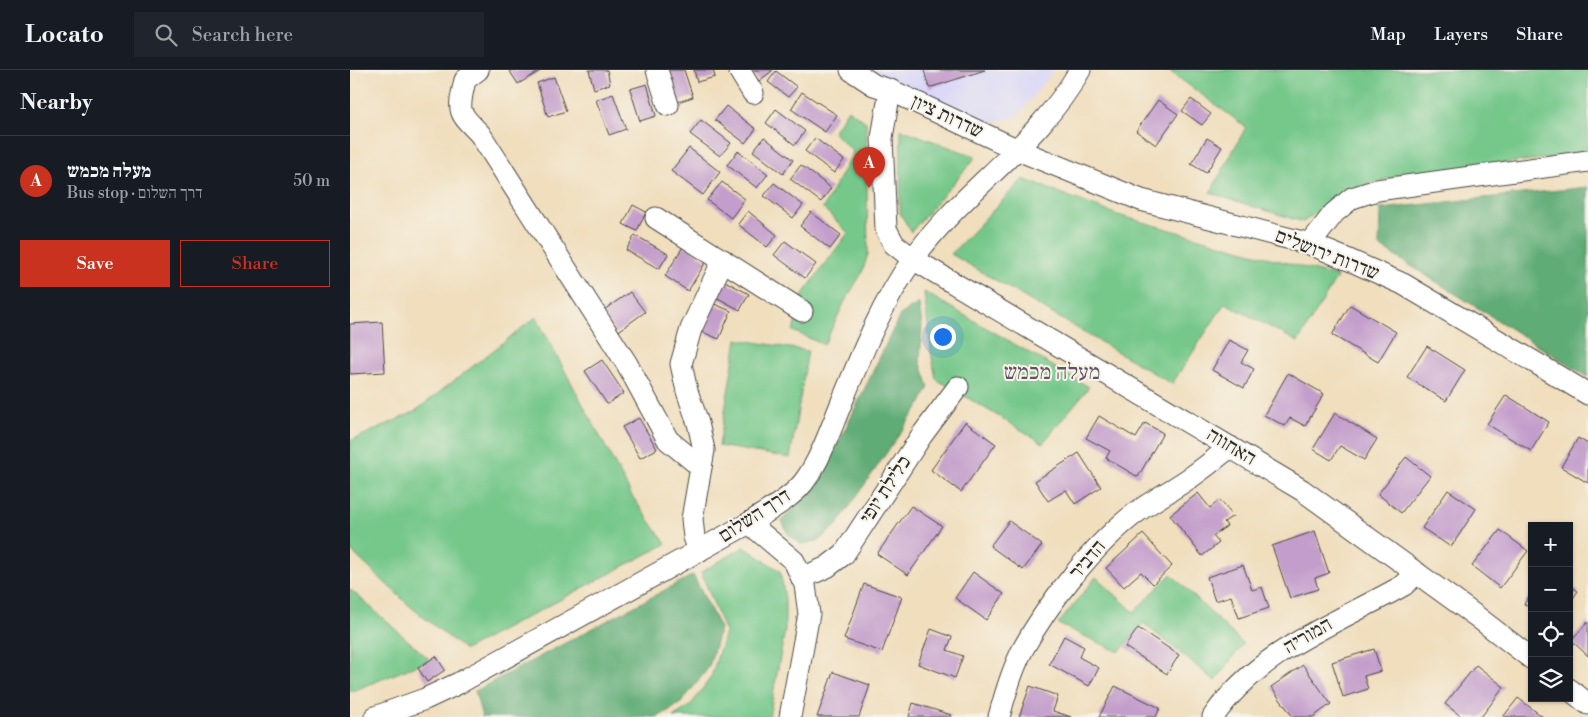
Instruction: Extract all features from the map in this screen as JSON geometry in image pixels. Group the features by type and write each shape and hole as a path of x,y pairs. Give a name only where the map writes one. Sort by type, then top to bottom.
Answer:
{"street":[{"path":"478,70 465,80 460,103 462,117 480,134 627,364 668,440 701,467"},
{"path":"657,70 668,105"},
{"path":"739,70 753,93"},
{"name":"שדרות ציון","path":"851,70 874,85 890,90 1018,150"},
{"name":"דרך השלום","path":"376,717 460,683 749,523 786,499 806,480 823,446 862,352 886,303 913,260 938,228 1018,150 1044,120 1074,81 1080,70"},
{"name":"האחווה","path":"890,90 882,138 886,229 894,244 913,260 1302,490 1529,657"},
{"name":"שדרות ירושלים","path":"1018,150 1142,200 1310,244 1403,284 1588,394"},
{"path":"1310,244 1334,213 1352,198 1377,190 1588,161"},
{"path":"656,218 802,311"},
{"path":"699,551 694,537 692,520 704,450 681,364 691,329 723,260"},
{"name":"כלילת יופי","path":"802,578 827,567 844,554 922,435 958,387"},
{"name":"הדביר","path":"999,717 1006,690 1022,650 1050,606 1082,566 1107,537 1137,512 1196,474 1230,446"},
{"path":"749,523 794,562 806,585 808,614 790,717"},
{"name":"המוריה","path":"1213,717 1222,703 1245,679 1275,655 1306,636 1404,585 1417,573"},
{"path":"1573,692 1588,704"}],"shaded area":[{"path":"865,70 1054,70 1017,117 988,123 927,95"}],"green space":[{"path":"1168,70 1588,70 1588,154 1405,174 1349,190 1303,222 1210,193 1246,127"},
{"path":"848,109 866,122 868,254 862,273 845,301 824,345 793,331 803,294 848,233 823,208 853,152 833,132"},
{"path":"901,129 976,157 911,232 900,213"},
{"path":"1023,179 1118,215 1337,277 1298,342 1225,303 1172,384 951,254"},
{"path":"1588,187 1588,377 1379,246 1380,209"},
{"path":"924,292 1089,387 1043,443 936,379"},
{"path":"919,303 922,325 920,361 929,387 921,403 836,526 818,541 801,544 788,534 782,521 811,487 840,440 900,315"},
{"path":"536,317 632,496 666,544 465,650 412,608 350,550 350,441 414,412"},
{"path":"737,339 808,351 790,458 719,446"},
{"path":"744,547 780,571 785,598 785,630 769,717 673,717 690,706 711,677 725,632 701,572"},
{"path":"1171,574 1243,644 1215,681 1143,623 1119,652 1058,624 1096,577 1134,612"},
{"path":"693,575 720,628 709,667 681,703 658,717 482,717 475,691"},
{"path":"350,589 430,660 350,692"}],"building":[{"path":"509,70 542,70 518,84"},
{"path":"589,70 607,70 610,84 594,89"},
{"path":"667,70 684,70 693,97 677,102"},
{"path":"694,70 713,70 715,77 697,82"},
{"path":"750,70 773,70 759,81"},
{"path":"924,70 985,70 929,88"},
{"path":"776,71 797,87 788,97 768,82"},
{"path":"554,77 566,111 548,117 537,83"},
{"path":"647,84 656,116 640,121 630,89"},
{"path":"802,92 837,115 825,132 791,109"},
{"path":"613,94 626,129 609,135 596,100"},
{"path":"1191,99 1211,114 1202,125 1182,111"},
{"path":"1158,100 1178,114 1156,145 1136,131"},
{"path":"726,106 756,129 745,143 715,120"},
{"path":"776,109 805,131 795,145 766,123"},
{"path":"701,120 731,143 720,156 690,134"},
{"path":"764,137 793,160 783,174 753,151"},
{"path":"815,138 844,160 834,173 805,151"},
{"path":"1207,138 1222,147 1206,173 1191,164"},
{"path":"689,148 720,172 703,195 671,171"},
{"path":"738,151 768,174 757,188 727,165"},
{"path":"801,165 831,188 821,202 790,179"},
{"path":"722,182 745,199 731,218 707,200"},
{"path":"774,183 803,205 793,218 764,196"},
{"path":"633,205 646,212 637,231 623,224"},
{"path":"748,211 777,235 767,247 738,224"},
{"path":"811,212 841,235 830,249 800,226"},
{"path":"635,235 668,254 659,269 626,250"},
{"path":"785,241 816,264 805,278 774,255"},
{"path":"684,245 707,260 688,291 665,276"},
{"path":"723,280 749,294 740,310 714,296"},
{"path":"630,292 645,312 616,333 601,312"},
{"path":"712,303 731,311 719,339 700,331"},
{"path":"1350,305 1396,332 1378,362 1332,335"},
{"path":"382,322 385,372 350,374 350,324"},
{"path":"1229,340 1248,350 1241,362 1254,369 1244,388 1212,370"},
{"path":"1427,346 1465,370 1446,401 1407,377"},
{"path":"602,360 624,393 607,404 585,371"},
{"path":"1288,373 1324,394 1305,426 1290,418 1285,426 1264,415"},
{"path":"1506,395 1549,422 1531,451 1487,424"},
{"path":"1335,413 1377,439 1364,460 1340,446 1331,460 1313,449"},
{"path":"1099,416 1136,438 1145,423 1163,433 1138,477 1106,458 1110,451 1086,438"},
{"path":"639,418 657,449 640,458 622,427"},
{"path":"965,422 996,444 961,492 931,470"},
{"path":"1578,438 1588,444 1588,483 1561,467"},
{"path":"1079,453 1101,487 1075,504 1066,490 1048,501 1035,481"},
{"path":"1406,457 1430,476 1401,513 1378,494"},
{"path":"1448,490 1476,509 1451,547 1422,528"},
{"path":"1198,493 1210,508 1220,500 1233,516 1224,522 1227,526 1213,536 1219,543 1202,556 1170,515"},
{"path":"911,506 942,526 908,575 877,554"},
{"path":"1009,521 1042,545 1023,570 990,546"},
{"path":"1500,530 1528,551 1500,588 1472,566"},
{"path":"1315,531 1329,573 1315,578 1318,589 1290,598 1272,546"},
{"path":"1143,534 1172,566 1153,584 1141,572 1124,587 1106,568"},
{"path":"1243,565 1252,590 1262,587 1269,608 1239,618 1231,596 1215,601 1207,577"},
{"path":"973,572 1004,594 986,620 955,598"},
{"path":"864,584 902,597 882,652 844,639"},
{"path":"1573,588 1578,591 1573,598"},
{"path":"1528,598 1528,606 1524,604"},
{"path":"1588,622 1588,656 1573,642 1573,638"},
{"path":"1138,628 1179,655 1167,674 1125,647"},
{"path":"931,629 952,637 947,650 963,656 955,678 918,664"},
{"path":"1064,636 1084,647 1079,657 1099,668 1089,686 1049,664"},
{"path":"1374,649 1381,671 1364,676 1368,689 1343,697 1332,662"},
{"path":"436,656 445,670 427,682 418,668"},
{"path":"1303,665 1331,704 1313,717 1293,717 1271,687"},
{"path":"1476,665 1504,687 1481,717 1462,717 1445,704"},
{"path":"833,672 870,685 859,717 817,717"},
{"path":"1030,686 1058,696 1053,711 1071,717 1019,717"},
{"path":"1115,686 1160,708 1156,717 1099,717"},
{"path":"1518,698 1543,717 1503,717"},
{"path":"913,703 951,715 950,717 909,717"}],"place":[{"name":"מעלה מכמש","path":"869,188"}],"district":[{"name":"מעלה מכמש","path":"1052,372"}]}
